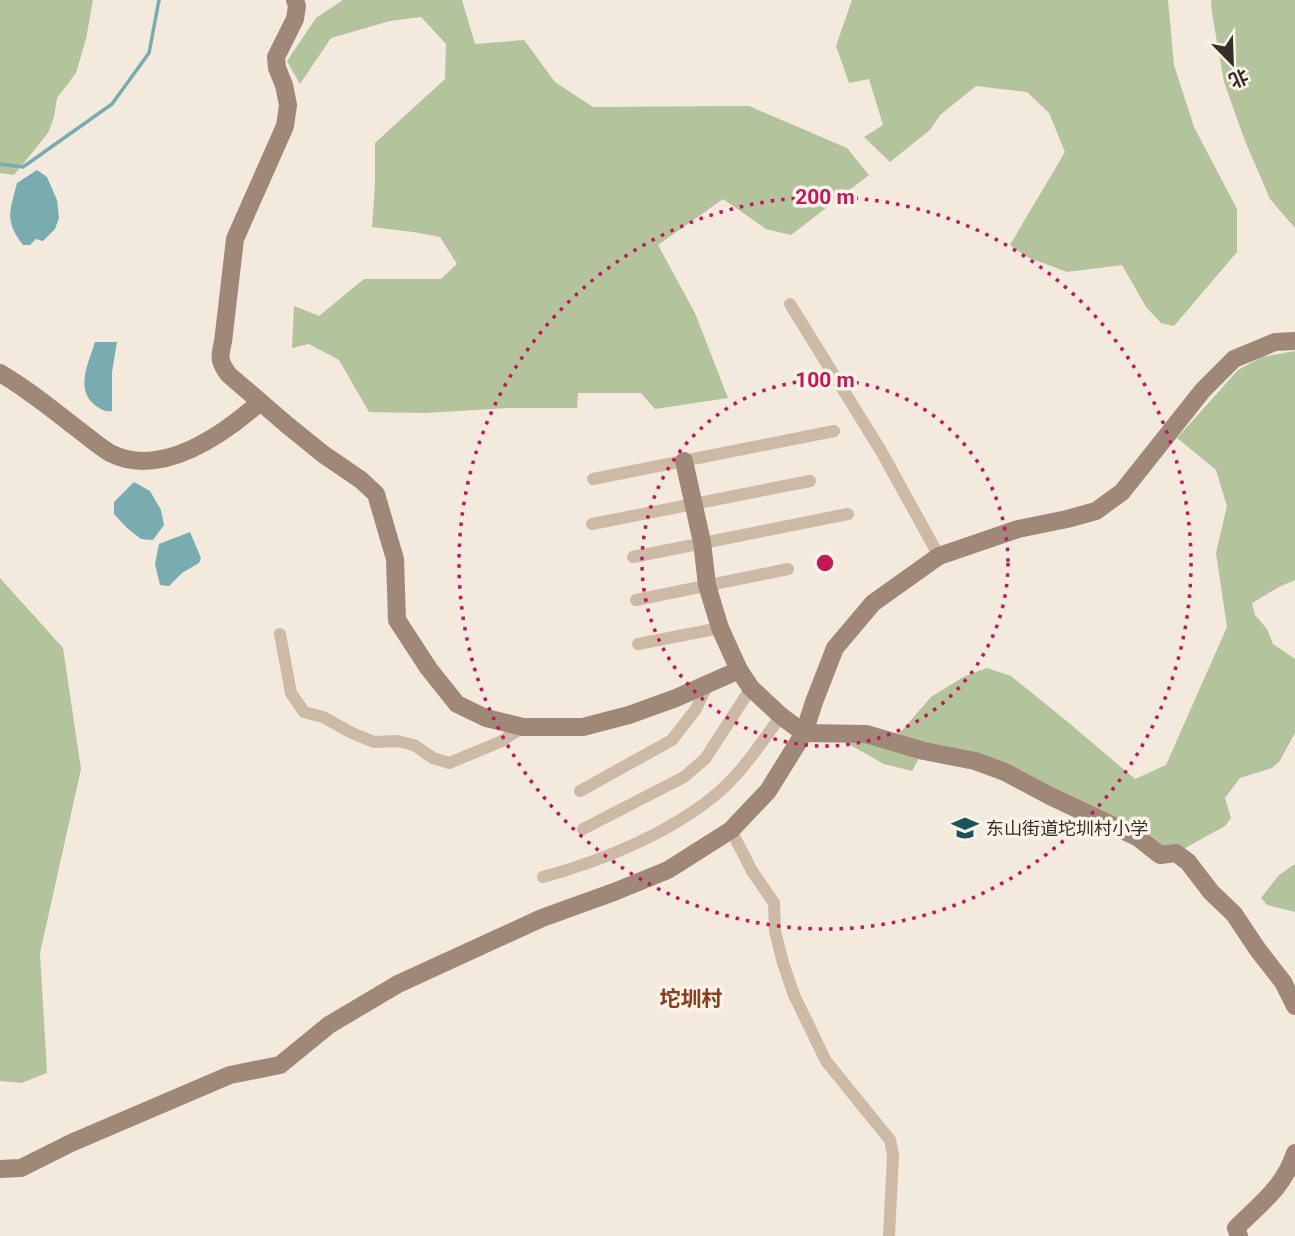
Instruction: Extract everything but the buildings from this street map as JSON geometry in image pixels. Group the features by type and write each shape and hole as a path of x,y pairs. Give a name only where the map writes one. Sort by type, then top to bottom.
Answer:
{"street":[{"path":"295,0 296,19 276,57 288,105 285,126 235,239 221,365 260,402 376,494 395,559 397,620 429,669 457,705 486,718 523,727 583,727 629,715 676,698 739,670"},
{"path":"790,304 881,451 939,556"},
{"path":"0,1169 21,1168 71,1143 230,1075 280,1065 329,1025 398,984 542,918 668,870 731,830 768,792 804,733 835,648 873,604 939,556 1018,529 1096,511 1122,492 1203,390 1234,359 1275,342 1295,341"},
{"path":"0,373 27,389 110,453 137,462 164,459 193,448 240,420 260,402"},
{"path":"593,478 834,431"},
{"path":"684,461 702,542 707,585 720,628 739,670 751,688 781,716 804,733 866,734 924,751 975,761 1005,772 1137,837 1160,855 1177,853 1234,914 1283,982 1295,1006"},
{"path":"592,524 810,481"},
{"path":"633,557 848,514"},
{"path":"636,600 788,569"},
{"path":"638,643 720,628"},
{"path":"280,634 291,693 304,712 323,717 363,737 374,741 414,744 433,758 449,763 500,742 523,727"},
{"path":"580,791 672,740 696,709 708,684"},
{"path":"583,829 684,778 705,759 751,688"},
{"path":"542,877 582,866 630,846 685,817 721,791 781,716"},
{"path":"731,830 752,871 774,903 775,931 783,963 794,995 826,1061 890,1140 893,1155 889,1236"},
{"path":"1239,1236 1236,1228 1279,1186 1290,1169 1295,1153"}],"green space":[{"path":"0,0 93,0 76,73 57,98 48,133 14,175 0,173"},
{"path":"343,0 462,0 475,44 524,40 555,82 593,107 749,106 847,148 869,175 791,235 766,229 723,199 658,245 695,313 728,398 655,409 641,393 578,393 577,408 369,412 339,360 309,344 292,348 294,306 319,316 364,279 441,279 457,264 440,237 372,227 375,143 445,79 446,44 421,17 390,21 331,38 300,84 287,61 316,18"},
{"path":"852,0 1168,0 1174,65 1194,127 1237,209 1237,252 1174,326 1161,323 1146,307 1122,265 1067,272 1027,257 1010,245 1065,152 1049,113 1027,92 976,86 940,115 930,130 890,162 864,137 883,125 869,79 849,83 836,46"},
{"path":"1211,0 1295,0 1295,228 1270,199 1245,141 1224,82"},
{"path":"1295,351 1295,580 1252,603 1255,615 1267,629 1273,644 1295,659 1295,733 1279,762 1272,768 1240,778 1225,798 1231,818 1225,826 1176,853 1005,772 919,758 912,771 884,764 836,737 898,735 931,697 965,676 987,668 1011,676 1135,779 1166,765 1227,627 1216,553 1227,506 1216,470 1177,438 1238,370 1262,357"},
{"path":"0,578 63,648 81,769 40,953 47,1073 21,1083 0,1081"},
{"path":"1295,864 1295,912 1267,905 1261,898 1279,875"}],"water":[{"path":"37,170 47,177 57,200 59,218 55,229 43,241 36,239 30,245 23,245 13,229 11,208 17,183"},
{"path":"95,342 117,342 112,372 112,411 96,406 89,399 84,384"},
{"path":"134,482 150,491 161,510 164,525 153,540 141,539 114,514 114,502"},
{"path":"190,532 201,558 199,563 182,573 169,586 160,585 155,564 159,544"}],"waterway":[{"path":"0,164 23,167 112,104 149,53 159,0"}],"place":[{"name":"东山街道坨圳村小学","path":"965,828"}],"district":[{"name":"坨圳村","path":"691,999"}]}
